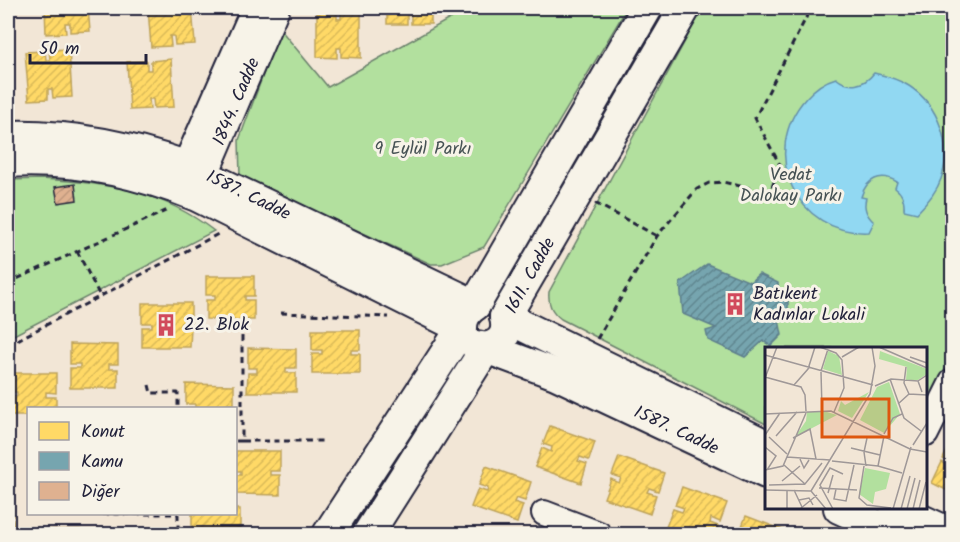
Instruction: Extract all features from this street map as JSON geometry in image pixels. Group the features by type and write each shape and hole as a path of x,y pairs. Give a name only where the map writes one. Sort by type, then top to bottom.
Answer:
{"main road":[{"name":"1611. Cadde","path":"328,534 468,317 647,8"},
{"name":"1611. Cadde","path":"368,534 486,348 495,345 504,337 507,325 505,317 685,8"},
{"name":"1587. Cadde","path":"8,138 49,136 140,152 191,181 468,317"},
{"name":"1587. Cadde","path":"191,181 246,220 468,317"},
{"path":"486,348 474,345 464,335 468,317 482,303 496,306 505,317"},
{"name":"1587. Cadde","path":"505,317 765,445"},
{"name":"1587. Cadde","path":"486,348 556,374 765,473"},
{"path":"844,509 892,527 952,534"}],"street":[{"name":"1844. Cadde","path":"191,181 254,8"},
{"name":"1844. Cadde","path":"191,181 277,8"},
{"path":"927,432 952,382"},
{"path":"544,513 599,534"}],"path":[{"path":"806,8 808,15"},
{"path":"586,357 657,236 697,189 709,183 723,182 770,193 780,165 755,118 811,8"},
{"path":"8,283 77,251 191,181"},
{"path":"577,194 657,236"},
{"path":"8,345 246,220"},
{"path":"77,251 100,296"},
{"path":"281,313 391,317"},
{"path":"242,336 242,441"},
{"path":"149,385 152,393 178,393 178,407"},
{"path":"242,415 248,415"},
{"path":"237,441 324,441"},
{"path":"97,532 178,534 178,515"}],"green space":[{"name":"9 Eylül Parkı","path":"469,8 627,8 484,247 442,264 431,264 240,177 239,140 280,29 328,87"},
{"name":"Vedat Dalokay Parkı","path":"703,8 952,8 952,356 927,404 927,347 765,347 765,423 561,319 550,304 549,292"},
{"path":"42,179 89,183 132,191 174,206 214,231 8,338 8,180"}],"water":[{"path":"874,73 905,84 928,104 941,127 945,153 944,166 937,189 917,213 904,210 900,192 895,188 897,182 880,178 870,182 861,197 866,198 866,211 874,222 869,232 843,230 822,220 804,206 792,187 786,165 785,142 792,119 806,98 816,89 836,78 851,85 861,83"}],"building: Konut":[{"path":"45,8 88,8 90,31 70,32 70,23 65,23 66,33 46,34"},
{"path":"148,8 192,8 195,44 175,45 174,36 170,36 171,46 151,47"},
{"path":"387,8 431,8 431,24 411,24 411,15 407,15 407,24 387,24"},
{"path":"317,9 337,9 337,19 341,19 341,9 361,9 361,58 341,57 341,48 337,48 337,58 317,57"},
{"path":"69,49 72,97 53,98 52,89 48,89 48,99 29,100 25,52 45,51 46,60 50,60 49,50"},
{"path":"171,59 174,107 154,108 153,99 149,99 150,109 130,110 127,62 147,61 147,70 151,70 151,61"},
{"path":"206,276 254,276 254,296 245,296 245,300 254,300 254,320 206,319 206,300 215,300 215,295 206,295"},
{"name":"22. Blok","path":"142,303 191,303 191,323 181,323 181,327 191,327 190,347 142,347 142,327 152,327 152,323 142,323"},
{"path":"312,330 360,330 360,350 351,350 351,354 360,354 360,374 312,374 312,354 322,354 322,350 312,350"},
{"path":"70,344 118,345 118,364 109,364 109,369 118,369 118,388 70,388 70,368 80,368 80,364 70,364"},
{"path":"248,348 296,349 296,368 286,368 286,373 296,373 296,392 247,392 248,373 257,373 257,368 248,368"},
{"path":"8,373 56,373 56,393 46,392 46,397 56,397 56,407 27,407 27,416 8,416 8,396 17,396 17,392 8,392"},
{"path":"186,384 234,385 234,404 225,404 225,407 195,407 195,404 186,404"},
{"path":"550,426 595,442 589,460 580,457 578,461 587,464 581,483 535,467 542,448 551,452 552,447 543,444"},
{"path":"952,440 952,493 932,483 942,462 949,466 951,463 943,459"},
{"path":"237,451 280,451 280,471 270,471 270,475 280,475 280,495 237,494 237,475 241,475 241,471 237,471"},
{"path":"619,457 664,473 658,491 649,488 647,492 656,495 650,514 604,498 611,479 619,483 621,478 612,475"},
{"path":"486,466 531,482 525,501 516,498 514,502 523,505 517,523 471,507 478,489 487,492 488,488 479,485"},
{"path":"682,487 727,503 720,522 711,518 710,523 718,526 715,534 685,534 666,527 673,509 682,512 684,508 675,505"},
{"path":"8,496 13,496 13,516 8,516"},
{"path":"237,509 240,509 240,529 231,529 230,533 240,534 191,534 201,533 201,529 192,529 192,515 237,515"},
{"path":"746,516 791,533 739,534"},
{"path":"8,520 13,520 13,534 8,534"},
{"path":"56,530 56,534 36,534 36,531"},
{"path":"60,530 80,530 80,534 60,534"}],"building: Kamu":[{"name":"Batıkent Kadınlar Lokali","path":"707,264 750,282 759,274 778,283 779,294 788,296 788,312 779,320 782,335 771,346 763,341 745,357 708,340 706,331 716,328 683,314 680,283"}],"building: Diğer":[{"path":"75,184 77,200 58,203 55,187"}],"place":[{"name":"Batıkent Kadınlar Lokali","path":"735,304"},
{"name":"22. Blok","path":"166,325"}]}
